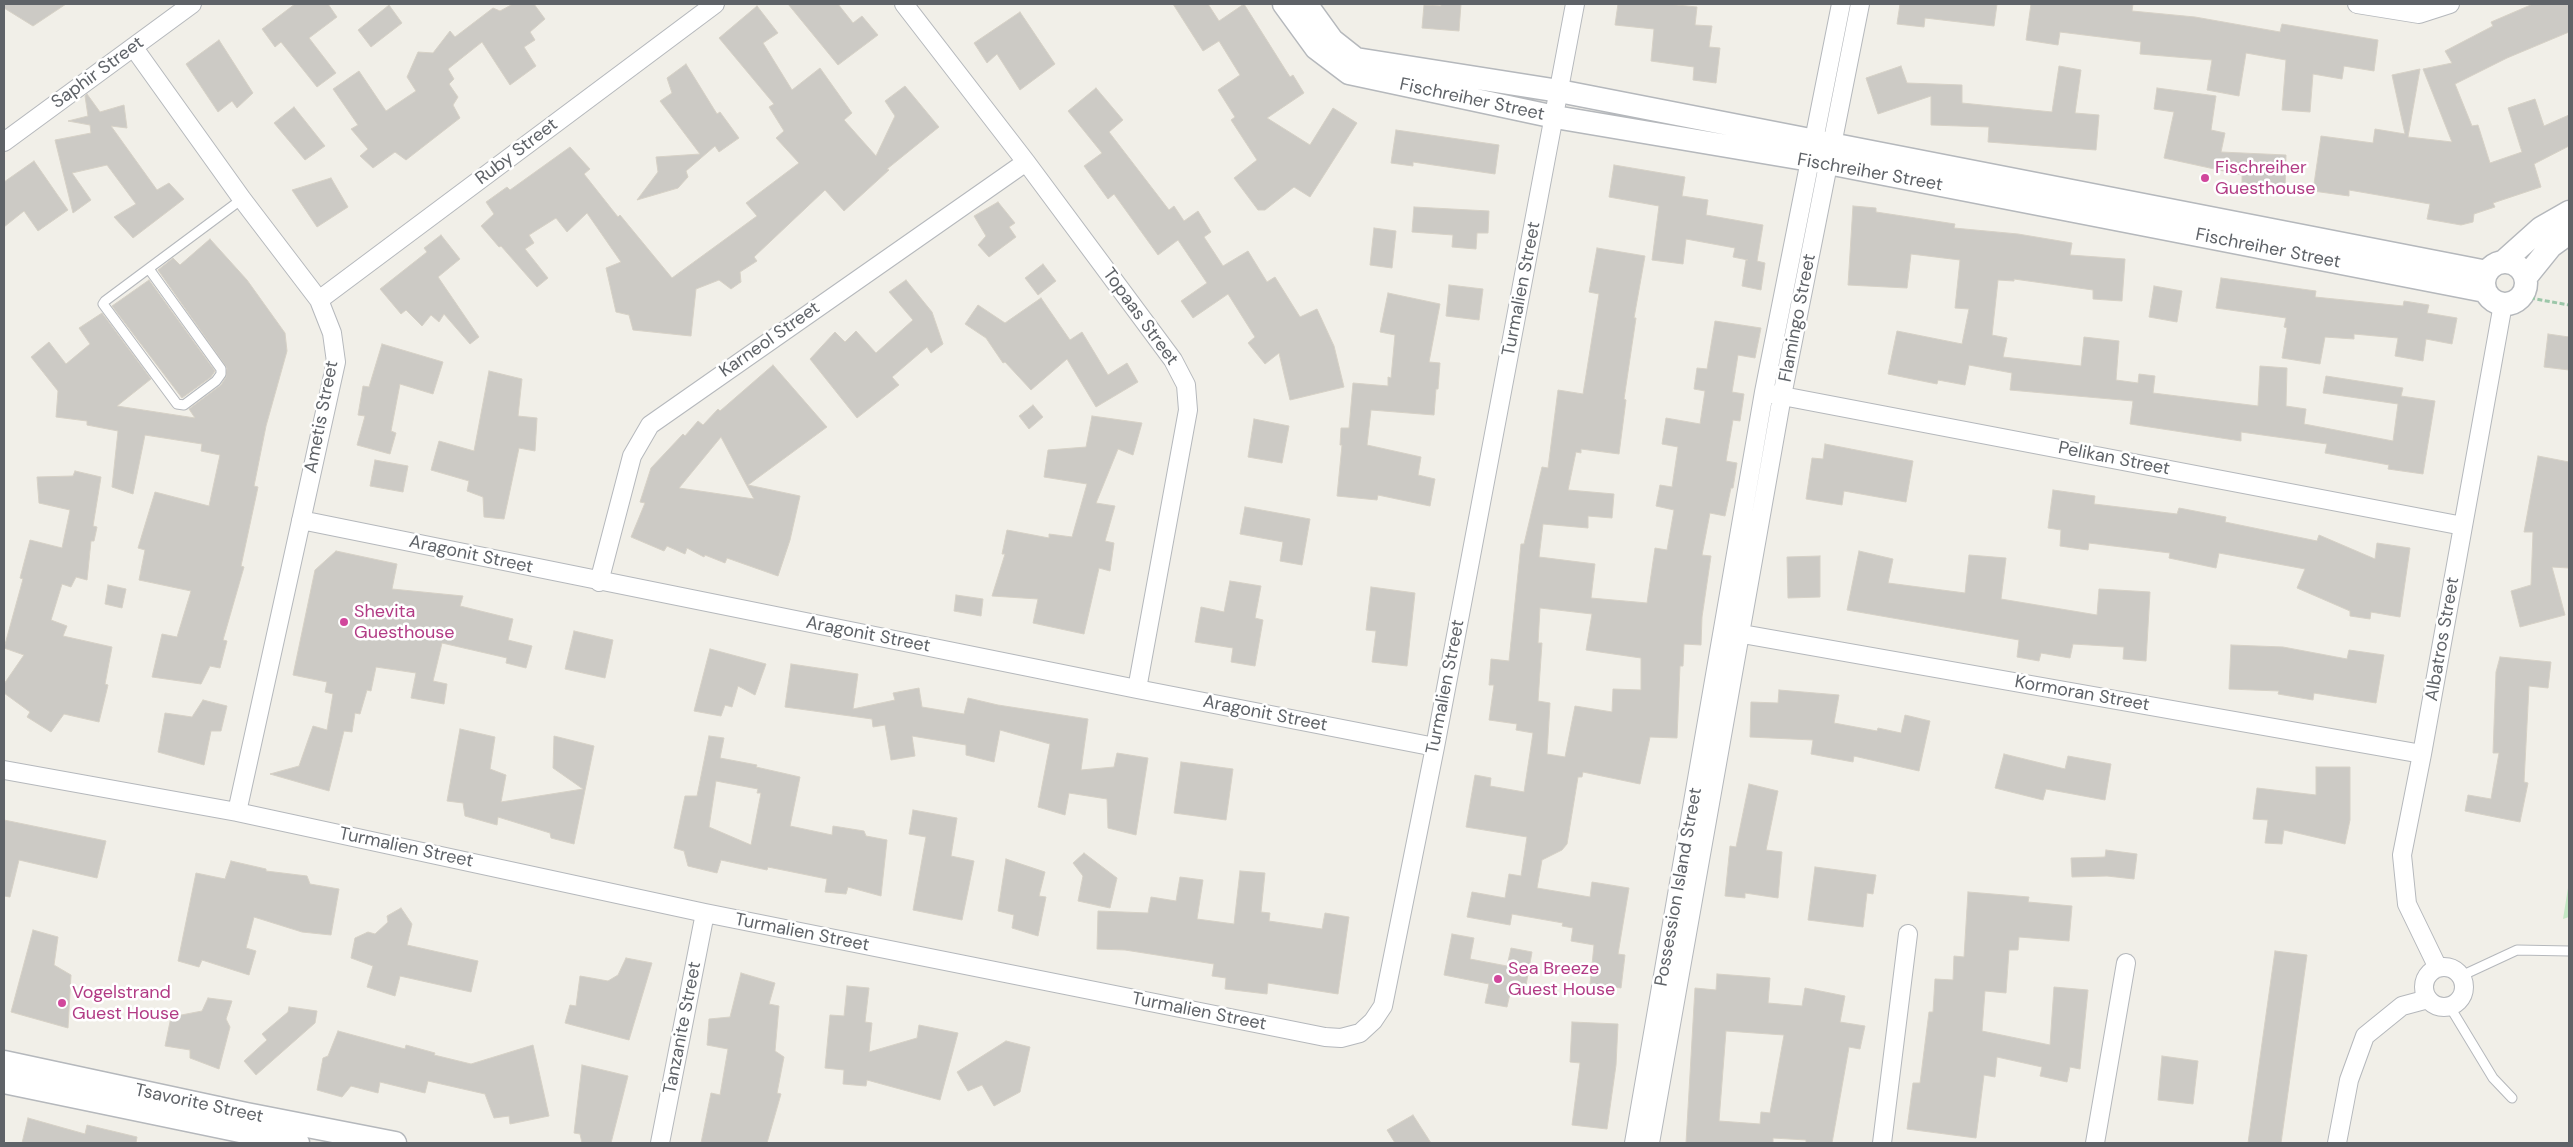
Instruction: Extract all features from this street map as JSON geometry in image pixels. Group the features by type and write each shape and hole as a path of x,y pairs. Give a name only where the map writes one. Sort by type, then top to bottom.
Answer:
{"street":[{"name":"Saphir Street","path":"4,142 192,4"},
{"name":"Ruby Street","path":"319,300 715,4"},
{"name":"Topaas Street","path":"904,4 1026,162 1173,360 1186,385 1188,410 1137,689"},
{"name":"Fischreiher Street","path":"1284,4 1316,48 1349,73 1554,118 1821,152"},
{"name":"Fischreiher Street","path":"1306,4 1332,40 1356,58 1559,92 1821,152 2504,284"},
{"name":"Turmalien Street","path":"4,770 237,812 705,913 1325,1037 1352,1036 1368,1027 1383,1006 1435,747 1575,4"},
{"name":"Flamingo Street","path":"1742,634 1821,152 1841,4"},
{"name":"Flamingo Street","path":"1724,631 1764,392 1821,152 1860,4"},
{"path":"2357,4 2419,14 2450,4"},
{"name":"Ametis Street","path":"134,48 242,199 319,300 332,333 336,362 237,812"},
{"name":"Karneol Street","path":"599,582 632,456 650,425 1026,162"},
{"path":"2504,284 2541,228 2569,212"},
{"path":"2504,284 2569,233"},
{"name":"Albatros Street","path":"2438,968 2407,904 2402,855 2463,526 2504,284"},
{"name":"Pelikan Street","path":"1764,392 2463,526"},
{"name":"Aragonit Street","path":"301,520 599,582 1435,747"},
{"name":"Kormoran Street","path":"1724,631 2422,754"},
{"name":"Possession Island Street","path":"1634,1143 1724,631"},
{"name":"Possession Island Street","path":"1650,1143 1742,634"},
{"name":"Tanzanite Street","path":"660,1143 705,913"},
{"path":"1882,1143 1908,934"},
{"path":"2095,1143 2126,963"},
{"path":"2438,968 2451,968 2461,976 2465,988 2460,1000 2450,1007 2438,1007 2428,999 2424,987 2428,975 2438,968"},
{"path":"2337,1143 2349,1080 2364,1036 2402,1006 2428,999"},
{"name":"Tsavorite Street","path":"4,1062 243,1130 395,1143"},
{"name":"Tsavorite Street","path":"4,1082 243,1130 298,1143"}],"lane":[{"path":"149,269 221,369 221,374 216,381 184,405 177,404 103,307 105,301 242,199"},
{"path":"2461,976 2517,950 2569,951"},
{"path":"2450,1007 2494,1078 2512,1098"}],"path":[{"path":"2504,284 2569,305"}],"green space":[{"path":"2569,882 2569,917 2563,919"}],"building":[{"path":"4,4 66,4 33,26 4,8"},
{"path":"295,4 328,4 337,17 309,38 336,73 317,87 281,42 275,47 262,29"},
{"path":"513,4 534,4 545,19 530,32 535,40 524,47 536,66 510,85 482,42 448,69 454,79 449,84 458,97 453,105 460,118 406,160 395,152 373,168 360,156 368,149 351,129 358,125 333,89 359,71 386,111 416,91 407,77 418,52 433,53 450,31 455,37 493,8 500,11"},
{"path":"788,4 838,4 853,23 862,16 878,35 838,65"},
{"path":"1173,4 1208,4 1219,21 1244,4 1290,77 1293,75 1304,93 1267,118 1310,145 1333,108 1357,123 1310,197 1294,187 1265,210 1258,210 1234,178 1257,160 1231,120 1235,117 1218,90 1240,75 1219,41 1203,51"},
{"path":"1441,4 1461,4 1459,31 1422,28 1424,5 1441,6"},
{"path":"1618,4 1667,4 1697,7 1695,25 1712,26 1709,47 1720,48 1716,83 1693,80 1694,67 1651,61 1654,29 1615,25"},
{"path":"1900,4 1997,4 1994,26 1925,18 1924,27 1897,24"},
{"path":"2031,4 2133,4 2132,11 2195,17 2280,32 2282,24 2378,40 2374,71 2344,66 2342,79 2313,74 2310,112 2282,110 2286,60 2246,53 2239,96 2207,90 2212,60 2140,54 2141,42 2060,32 2058,45 2026,40"},
{"path":"2533,4 2569,4 2569,32 2507,58 2455,84 2472,126 2478,125 2490,163 2522,152 2508,108 2535,99 2544,126 2569,115 2569,146 2534,164 2541,187 2493,203 2495,207 2474,214 2473,222 2461,225 2427,219 2430,204 2349,190 2349,196 2313,191 2321,136 2373,143 2375,129 2405,134 2392,75 2420,69 2408,137 2452,142 2423,69 2452,63 2445,51 2493,26 2491,22"},
{"path":"389,5 402,23 371,47 358,30"},
{"path":"757,6 778,33 763,43 792,90 820,68 852,113 844,120 876,156 895,116 885,101 905,86 939,127 887,169 889,170 844,211 825,190 754,257 757,261 740,272 741,282 731,289 719,280 696,289 691,336 633,330 629,315 616,312 606,268 621,262 587,213 567,232 556,218 529,235 534,243 525,249 548,278 537,287 481,226 494,214 486,202 507,187 510,190 570,147 590,169 584,174 618,217 620,215 672,278 757,216 746,203 799,163 776,138 784,131 769,107 774,104 719,38"},
{"path":"1020,12 1055,64 1020,90 997,54 987,63 974,43"},
{"path":"219,40 253,93 237,108 232,101 218,112 186,64"},
{"path":"686,64 717,114 720,112 739,138 719,152 715,146 686,171 688,177 678,188 637,200 658,172 656,157 700,154 660,101 672,93 667,78"},
{"path":"1901,66 1907,83 1962,85 1962,103 2052,112 2059,66 2081,70 2075,113 2099,115 2096,150 1988,142 1989,127 1931,125 1931,96 1878,114 1866,78"},
{"path":"1096,88 1123,120 1109,132 1169,210 1174,206 1184,221 1198,211 1211,232 1204,237 1223,266 1248,251 1267,282 1275,277 1300,317 1317,309 1334,346 1344,387 1290,400 1279,353 1265,364 1248,343 1255,337 1228,294 1193,318 1181,301 1207,283 1178,240 1158,255 1114,194 1108,199 1084,166 1102,153 1068,111"},
{"path":"2157,88 2216,96 2211,130 2225,133 2221,152 2286,155 2285,189 2242,187 2242,175 2164,158 2174,112 2154,109"},
{"path":"87,94 100,112 124,105 127,128 111,126 157,190 169,183 184,199 133,238 114,217 136,204 107,165 72,173 91,200 73,213 55,140 91,133 90,125 68,121 88,116 85,96"},
{"path":"294,107 325,146 305,160 274,123"},
{"path":"1396,130 1499,145 1495,174 1413,162 1413,166 1391,163"},
{"path":"34,161 68,210 38,231 24,211 4,227 4,182"},
{"path":"1614,165 1685,177 1682,196 1708,200 1706,215 1763,225 1757,261 1765,263 1761,290 1742,286 1746,260 1748,260 1733,257 1735,248 1686,239 1683,264 1652,260 1659,206 1609,197"},
{"path":"331,178 348,207 317,227 292,190"},
{"path":"998,202 1015,223 1009,227 1016,237 989,257 978,245 986,236 974,216"},
{"path":"1853,206 1876,208 1876,212 1955,224 1954,228 2018,234 2072,243 2070,255 2125,259 2122,301 2093,299 2093,290 2014,279 2014,281 1998,280 1992,335 2007,338 2003,357 2081,366 2084,337 2119,341 2116,380 2138,383 2139,374 2155,376 2153,393 2258,406 2260,366 2287,368 2286,406 2306,409 2304,424 2393,441 2398,404 2323,393 2326,376 2403,388 2401,396 2435,401 2423,474 2388,469 2389,465 2325,453 2327,444 2241,432 2241,441 2130,424 2133,401 2010,390 2012,373 1969,365 1965,385 1938,380 1937,384 1888,374 1897,331 1962,344 1969,309 1955,308 1960,260 1911,254 1907,288 1848,285"},
{"path":"1414,207 1489,211 1488,233 1477,233 1476,249 1452,247 1453,235 1412,232"},
{"path":"1374,228 1396,231 1392,268 1370,265"},
{"path":"441,235 460,259 438,277 479,337 470,344 444,314 439,322 431,315 422,326 406,310 401,314 380,289 427,252 424,248"},
{"path":"210,239 247,280 285,333 287,351 266,426 254,486 258,487 241,566 244,567 223,640 227,641 220,668 210,666 201,684 152,677 162,634 177,637 191,591 139,580 145,550 138,548 155,492 209,506 220,455 201,451 202,444 145,435 133,494 112,487 118,431 87,425 87,421 56,417 58,391 31,357 49,342 66,364 90,344 79,328 102,313 151,379 117,406 195,418 189,409 221,385 226,377 227,368 158,270 173,258 180,265"},
{"path":"1597,248 1645,256 1634,318 1636,318 1624,399 1626,400 1619,454 1581,449 1581,453 1576,452 1568,490 1614,494 1612,518 1588,516 1588,528 1543,524 1539,557 1595,564 1591,598 1647,603 1655,548 1667,550 1674,510 1656,506 1660,485 1672,487 1678,447 1662,444 1666,418 1700,424 1705,391 1694,389 1697,368 1707,369 1715,321 1761,328 1755,358 1738,355 1732,392 1744,394 1740,421 1733,420 1726,461 1737,463 1733,488 1731,488 1725,516 1710,513 1702,555 1711,556 1702,617 1701,645 1684,644 1683,666 1680,666 1677,738 1650,737 1640,784 1583,772 1582,777 1578,777 1567,844 1562,850 1542,860 1537,888 1590,897 1592,882 1629,888 1618,954 1625,955 1621,988 1590,984 1594,945 1571,941 1573,928 1562,926 1563,923 1512,914 1510,925 1467,917 1472,892 1505,898 1509,874 1521,876 1527,837 1466,827 1475,775 1491,778 1490,786 1524,792 1533,733 1516,730 1517,724 1489,720 1494,685 1489,685 1491,659 1509,661 1521,544 1524,544 1542,467 1548,468 1558,390 1583,394 1599,294 1589,292","holes":["1540,608 1592,614 1586,650 1641,658 1641,690 1613,689 1612,712 1575,706 1565,757 1547,754 1550,703 1538,701 1542,643 1538,643"]},
{"path":"1043,264 1056,281 1038,295 1025,278"},
{"path":"2221,278 2316,291 2315,297 2403,306 2404,301 2429,305 2427,313 2457,318 2452,344 2426,339 2423,361 2395,356 2398,338 2354,334 2354,339 2325,337 2320,364 2282,358 2287,328 2284,327 2286,318 2216,308"},
{"path":"149,280 215,371 211,377 182,398 112,306"},
{"path":"906,280 932,312 943,344 931,353 927,347 892,377 899,385 857,418 810,359 835,332 845,342 856,331 876,353 913,320 889,292"},
{"path":"1449,285 1483,289 1479,320 1446,316"},
{"path":"2154,286 2182,291 2177,322 2149,317"},
{"path":"1388,293 1440,304 1429,362 1440,363 1438,389 1436,389 1434,415 1371,410 1367,445 1421,457 1418,475 1435,479 1430,506 1378,495 1377,500 1337,496 1342,445 1340,445 1341,428 1349,428 1353,383 1388,386 1388,377 1391,378 1395,335 1380,332"},
{"path":"1041,298 1070,340 1082,332 1108,375 1127,363 1138,382 1096,407 1067,359 1031,390 1005,362 1003,363 986,338 965,324 978,305 1005,323"},
{"path":"2548,334 2569,337 2569,370 2544,367"},
{"path":"382,344 443,362 433,394 400,384 391,431 396,433 390,454 357,445 365,416 358,415 363,386 369,387"},
{"path":"773,365 827,427 748,485 800,496 790,540 778,576 727,558 725,563 705,555 704,557 687,548 685,554 667,546 664,551 631,537 645,503 640,502 651,468 698,421 703,425 718,409 720,411","holes":["721,437 754,499 679,488"]},
{"path":"489,371 522,379 518,416 537,418 535,451 519,448 504,519 484,517 483,497 467,491 469,481 431,470 439,441 474,451"},
{"path":"1033,405 1043,417 1029,429 1019,416"},
{"path":"1092,416 1142,423 1133,455 1118,449 1096,503 1115,506 1105,541 1114,543 1110,571 1099,568 1084,634 1033,623 1038,599 992,596 1005,554 1002,554 1007,530 1049,538 1049,534 1072,537 1087,484 1044,477 1048,450 1086,447"},
{"path":"1254,419 1289,426 1282,463 1248,457"},
{"path":"1825,444 1913,461 1906,502 1844,491 1842,505 1806,499 1812,458 1823,459"},
{"path":"2538,456 2569,462 2569,568 2552,567 2565,615 2520,627 2511,591 2531,585 2533,532 2524,532"},
{"path":"375,460 408,466 403,492 370,486"},
{"path":"75,471 101,477 93,526 97,527 94,541 91,541 87,580 76,577 71,587 62,584 51,620 67,626 63,636 112,647 105,684 108,685 99,722 64,714 51,732 27,717 30,712 4,693 4,684 24,655 4,648 23,579 20,578 30,540 62,548 70,510 39,503 37,477 73,476"},
{"path":"2053,490 2095,496 2094,504 2177,514 2179,508 2226,517 2225,522 2317,541 2319,535 2375,559 2377,543 2410,548 2400,617 2371,612 2370,619 2350,616 2350,611 2297,588 2305,569 2219,553 2216,568 2169,558 2170,553 2089,543 2088,550 2060,546 2061,530 2048,528"},
{"path":"1245,507 1310,519 1302,565 1280,561 1283,542 1240,534"},
{"path":"336,551 397,564 392,589 463,596 460,606 513,619 508,640 532,646 526,668 506,663 507,658 442,643 433,681 447,684 444,704 411,698 416,673 376,667 371,691 367,690 360,714 355,713 352,732 344,731 329,791 270,774 299,766 313,726 327,730 333,694 325,692 327,682 293,675 315,570"},
{"path":"1859,551 1893,559 1888,583 1965,593 1969,555 2006,558 2001,599 2097,615 2099,589 2150,592 2146,661 2123,659 2124,647 2073,644 2070,658 2041,653 2039,661 2017,657 2019,640 1847,610"},
{"path":"1820,556 1820,597 1788,598 1787,557"},
{"path":"1230,581 1261,586 1255,618 1263,620 1255,666 1231,662 1233,648 1195,642 1201,607 1224,612"},
{"path":"108,585 126,589 122,608 105,604"},
{"path":"1371,587 1415,593 1407,666 1372,662 1376,631 1366,630"},
{"path":"956,595 983,599 981,616 954,611"},
{"path":"574,631 613,640 605,678 565,669"},
{"path":"2231,645 2283,647 2347,659 2349,650 2384,655 2376,703 2314,693 2313,700 2278,694 2279,691 2229,689"},
{"path":"710,649 766,664 755,695 738,686 732,707 725,705 721,716 694,711"},
{"path":"2500,657 2551,662 2548,688 2529,686 2524,782 2528,783 2520,822 2465,811 2468,795 2491,799 2499,753 2493,753 2496,672"},
{"path":"791,664 858,674 853,709 895,700 893,693 919,688 922,707 964,714 968,698 998,705 1088,719 1081,770 1114,767 1117,753 1148,758 1136,835 1108,828 1107,799 1069,793 1065,815 1038,807 1050,744 1000,730 994,762 966,755 966,745 912,736 915,756 891,760 885,725 873,727 872,719 785,707"},
{"path":"1779,690 1839,695 1834,723 1877,731 1878,728 1901,733 1905,715 1930,721 1919,771 1854,756 1853,762 1811,754 1813,740 1750,737 1751,702 1778,703"},
{"path":"203,700 227,706 221,731 211,731 204,765 158,752 165,713 192,717"},
{"path":"460,729 495,737 490,769 506,775 501,802 583,789 553,768 554,736 594,746 574,844 551,838 550,833 498,817 497,825 465,816 463,803 447,801"},
{"path":"709,736 724,738 720,758 757,765 756,767 800,777 790,826 832,835 833,826 864,831 866,836 887,840 881,896 848,887 846,894 825,892 827,879 768,867 767,870 721,860 717,873 688,866 684,851 674,848 685,796 697,796","holes":["716,781 758,789 757,793 761,793 751,845 709,827"]},
{"path":"2004,754 2065,769 2068,756 2111,764 2105,800 2046,789 2043,800 1995,788"},
{"path":"1181,762 1233,769 1226,820 1174,813"},
{"path":"2316,767 2350,767 2350,820 2345,844 2284,830 2282,844 2265,843 2268,820 2253,819 2257,788 2316,795"},
{"path":"1749,784 1778,791 1766,850 1782,852 1778,898 1745,893 1745,898 1725,896 1730,846 1736,847"},
{"path":"913,810 957,818 951,856 974,861 962,920 913,910 926,837 909,834"},
{"path":"4,820 106,841 97,878 19,860 10,897 4,896"},
{"path":"2106,850 2137,854 2134,879 2107,876 2072,877 2071,858 2105,857"},
{"path":"1084,853 1117,878 1110,908 1078,901 1083,876 1073,863"},
{"path":"1006,859 1045,872 1039,896 1046,897 1038,936 1012,928 1014,915 998,911"},
{"path":"231,861 266,869 266,871 307,876 310,884 339,889 331,935 302,932 254,917 246,948 256,951 249,975 202,960 199,967 178,961 196,873 225,879"},
{"path":"1815,867 1876,875 1873,894 1867,893 1863,927 1808,920"},
{"path":"1240,871 1265,873 1261,912 1270,913 1269,921 1322,929 1325,913 1349,917 1338,994 1268,983 1267,994 1225,989 1226,978 1212,976 1214,964 1125,950 1097,949 1098,911 1148,913 1151,897 1176,901 1180,877 1203,880 1197,919 1234,924"},
{"path":"1968,892 2029,897 2028,902 2072,906 2069,941 2019,937 2018,950 2009,950 2006,993 1985,991 1982,1031 2050,1045 2054,987 2088,990 2080,1069 2070,1067 2067,1082 2040,1076 2042,1067 1997,1057 1995,1077 1984,1075 1976,1138 1907,1129 1913,1083 1920,1083 1929,1012 1933,1012 1935,979 1953,980 1954,956 1964,957"},
{"path":"401,908 412,924 407,945 478,961 471,992 400,976 395,996 367,987 373,966 351,958 355,938 368,932 375,934 388,922 387,916"},
{"path":"33,930 58,937 54,965 71,975 68,1028 11,1012"},
{"path":"1452,934 1474,938 1470,959 1507,966 1511,948 1532,952 1525,991 1511,989 1507,1007 1485,1003 1489,984 1444,975"},
{"path":"2275,951 2307,955 2281,1143 2248,1143"},
{"path":"626,958 652,963 629,1040 565,1023 570,1005 576,1006 580,976 608,981 618,975"},
{"path":"741,973 775,983 769,1004 779,1006 775,1051 784,1057 777,1093 781,1094 767,1143 701,1143 711,1093 720,1095 728,1049 707,1045 709,1019 730,1017"},
{"path":"1717,974 1770,978 1768,1003 1802,1006 1805,988 1845,996 1840,1022 1865,1026 1860,1049 1849,1047 1832,1143 1806,1143 1806,1140 1773,1138 1773,1143 1686,1143 1695,988 1716,990","holes":["1726,1031 1784,1035 1770,1113 1761,1112 1760,1124 1719,1121"]},
{"path":"847,986 869,988 865,1022 872,1023 869,1052 917,1038 919,1025 958,1033 940,1100 867,1080 866,1086 843,1084 844,1070 825,1068 830,1015 844,1016"},
{"path":"208,998 232,1001 226,1019 230,1027 219,1069 190,1058 190,1050 165,1046 171,1017 202,1011"},
{"path":"289,1007 317,1011 315,1023 256,1075 244,1061 267,1040 262,1034 288,1012"},
{"path":"1572,1022 1618,1024 1616,1065 1607,1129 1572,1125 1580,1063 1570,1062"},
{"path":"338,1031 405,1049 406,1045 435,1053 434,1055 471,1064 533,1045 549,1116 510,1124 509,1116 494,1118 485,1094 428,1081 425,1093 380,1082 378,1093 351,1086 342,1097 317,1090 323,1058 328,1056"},
{"path":"1006,1041 1030,1047 1020,1092 994,1106 982,1085 968,1091 957,1072"},
{"path":"2162,1056 2198,1061 2193,1104 2158,1100"},
{"path":"582,1065 628,1076 611,1143 582,1143 580,1134 574,1133"},
{"path":"1413,1115 1431,1143 1395,1143 1387,1130"},
{"path":"28,1118 85,1134 87,1125 137,1137 136,1143 22,1143"}],"place":[{"name":"Fischreiher Guesthouse","path":"2205,178"},
{"name":"Shevita Guesthouse","path":"344,622"},
{"name":"Sea Breeze Guest House","path":"1498,979"},
{"name":"Vogelstrand Guest House","path":"62,1003"}]}
